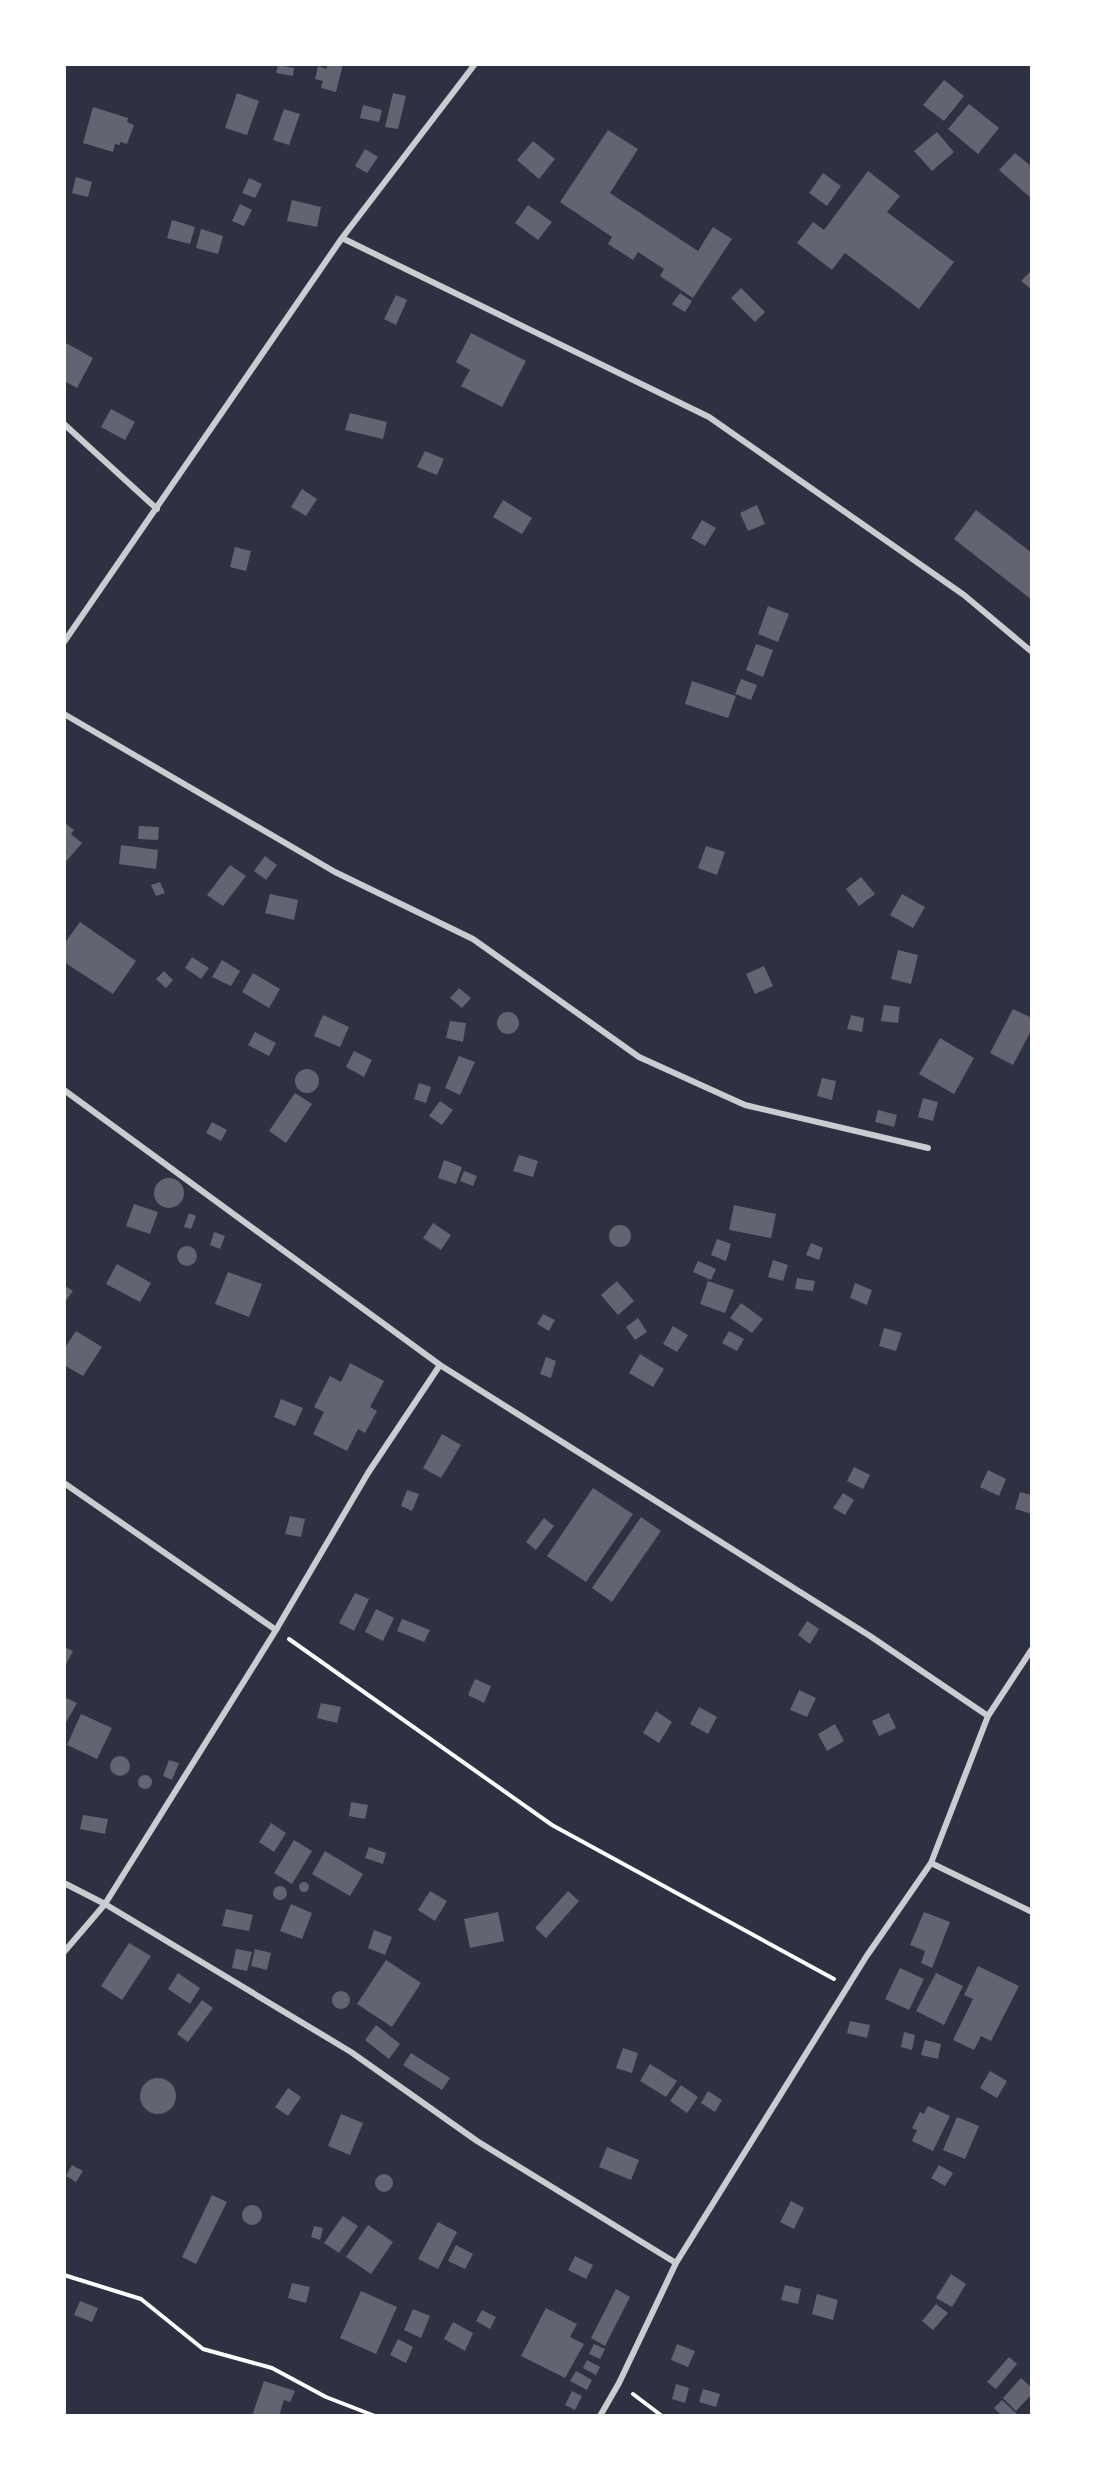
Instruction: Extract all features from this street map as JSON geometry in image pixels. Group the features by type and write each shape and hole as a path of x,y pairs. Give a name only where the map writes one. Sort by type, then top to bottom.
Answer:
{"street":[{"path":"64,642 342,238 475,64"},
{"path":"342,238 709,417 964,595 1032,652"},
{"path":"64,424 157,509"},
{"path":"64,714 335,872 472,939 639,1057 745,1105 928,1148"},
{"path":"64,1090 440,1365 870,1636 988,1716"},
{"path":"64,1952 105,1904 276,1629 368,1473 440,1365"},
{"path":"64,1483 276,1629"},
{"path":"600,2415 619,2383 676,2263 848,1987 931,1863 988,1716 1032,1649"},
{"path":"931,1863 1032,1912"},
{"path":"64,1883 105,1904 351,2052 477,2141 676,2263"}],"path":[{"path":"276,1629 552,1825 848,1987"},
{"path":"64,2275 141,2299 203,2349 272,2368 326,2397 375,2415"},
{"path":"619,2383 662,2415"}],"building":[{"path":"328,64 343,64 336,92 321,88 323,81 315,79 318,66 326,69"},
{"path":"278,65 294,68 293,76 276,73"},
{"path":"944,80 964,96 944,121 923,105"},
{"path":"237,93 259,101 247,135 225,128"},
{"path":"393,93 406,96 398,129 385,127"},
{"path":"969,104 999,128 978,154 948,129"},
{"path":"363,105 382,110 379,122 360,118"},
{"path":"93,107 128,118 127,122 134,125 127,144 120,142 120,145 115,144 113,152 83,143"},
{"path":"284,109 300,114 289,145 273,140"},
{"path":"608,130 638,149 610,193 698,251 713,227 732,239 693,298 660,276 664,269 638,252 633,260 608,244 612,237 560,202"},
{"path":"937,132 954,152 932,171 914,151"},
{"path":"533,141 555,159 539,179 517,160"},
{"path":"365,149 378,157 367,173 355,166"},
{"path":"1015,153 1032,167 1032,199 999,170"},
{"path":"868,171 900,196 887,212 954,262 919,309 845,253 832,270 797,243 813,222 824,230"},
{"path":"823,173 841,186 827,206 809,193"},
{"path":"76,177 92,182 88,197 72,193"},
{"path":"249,178 262,184 255,198 242,193"},
{"path":"292,200 321,207 317,227 287,221"},
{"path":"240,204 252,210 244,226 232,221"},
{"path":"528,205 552,222 538,240 515,223"},
{"path":"172,220 195,227 190,244 167,238"},
{"path":"201,229 223,236 218,254 196,248"},
{"path":"1032,270 1032,290 1021,281"},
{"path":"741,288 765,312 755,322 731,298"},
{"path":"680,293 692,301 685,312 672,304"},
{"path":"396,295 407,300 396,325 384,319"},
{"path":"471,333 526,361 502,407 461,386 470,370 456,362"},
{"path":"66,343 93,358 77,388 64,381"},
{"path":"111,409 135,422 125,440 101,427"},
{"path":"350,413 387,422 383,439 345,430"},
{"path":"425,451 444,459 437,475 417,467"},
{"path":"302,489 317,499 306,516 291,507"},
{"path":"503,500 532,518 522,534 493,517"},
{"path":"757,505 765,524 748,531 740,513"},
{"path":"976,510 1032,553 1032,600 954,539"},
{"path":"702,520 716,528 705,546 691,538"},
{"path":"235,547 251,551 246,571 230,567"},
{"path":"768,606 789,614 778,642 758,634"},
{"path":"756,644 773,650 763,677 746,670"},
{"path":"741,679 757,685 751,700 735,694"},
{"path":"692,681 736,696 728,718 685,704"},
{"path":"64,822 74,830 71,834 82,843 64,864"},
{"path":"139,826 159,827 158,840 138,839"},
{"path":"121,845 158,850 156,869 119,864"},
{"path":"706,846 725,852 717,875 698,868"},
{"path":"265,856 277,865 266,880 254,871"},
{"path":"230,865 246,876 223,906 207,895"},
{"path":"861,877 875,894 859,906 846,889"},
{"path":"160,882 165,893 156,896 151,885"},
{"path":"270,894 298,900 294,920 265,913"},
{"path":"902,894 925,907 913,928 890,915"},
{"path":"80,922 136,961 113,994 64,962 64,944"},
{"path":"898,950 918,955 911,984 891,979"},
{"path":"192,957 209,968 201,979 185,968"},
{"path":"222,960 240,971 231,986 212,977"},
{"path":"764,966 773,986 755,994 746,974"},
{"path":"164,971 173,980 166,988 156,979"},
{"path":"253,973 280,989 269,1008 242,992"},
{"path":"459,988 471,998 462,1008 450,998"},
{"path":"884,1005 900,1007 898,1023 881,1021"},
{"path":"1013,1009 1032,1018 1032,1029 1013,1065 990,1053"},
{"path":"508,1012 516,1015 519,1023 516,1031 508,1034 500,1031 497,1023 500,1015"},
{"path":"323,1015 349,1027 340,1047 314,1036"},
{"path":"851,1015 864,1018 862,1032 847,1029"},
{"path":"450,1021 466,1023 463,1042 446,1038"},
{"path":"255,1032 276,1043 269,1056 248,1045"},
{"path":"940,1038 974,1058 954,1094 919,1074"},
{"path":"354,1051 372,1060 364,1077 346,1067"},
{"path":"459,1056 475,1062 460,1095 445,1088"},
{"path":"307,1069 316,1072 319,1081 316,1090 307,1093 298,1090 295,1081 298,1072"},
{"path":"822,1078 836,1081 832,1100 817,1096"},
{"path":"419,1083 431,1087 426,1103 414,1099"},
{"path":"295,1093 312,1104 286,1143 269,1131"},
{"path":"923,1098 938,1102 933,1121 918,1117"},
{"path":"440,1101 453,1110 442,1125 429,1116"},
{"path":"878,1110 897,1115 894,1127 875,1122"},
{"path":"212,1122 227,1130 221,1141 206,1133"},
{"path":"519,1155 538,1161 533,1177 513,1171"},
{"path":"444,1160 462,1167 456,1184 438,1178"},
{"path":"464,1171 477,1176 473,1186 460,1181"},
{"path":"169,1178 180,1182 184,1193 180,1204 169,1208 158,1204 154,1193 158,1182"},
{"path":"134,1204 158,1212 150,1234 126,1226"},
{"path":"734,1205 776,1214 771,1238 729,1230"},
{"path":"189,1213 196,1216 191,1229 184,1227"},
{"path":"433,1223 451,1235 441,1250 423,1238"},
{"path":"620,1225 628,1228 631,1236 628,1244 620,1247 612,1244 609,1236 612,1228"},
{"path":"214,1232 225,1236 220,1249 210,1245"},
{"path":"717,1239 731,1244 726,1261 711,1255"},
{"path":"811,1243 823,1248 819,1260 806,1255"},
{"path":"187,1246 194,1249 197,1256 194,1263 187,1266 180,1263 177,1256 180,1249"},
{"path":"773,1260 788,1265 783,1281 768,1277"},
{"path":"698,1261 716,1269 711,1280 693,1272"},
{"path":"117,1264 151,1283 140,1302 106,1284"},
{"path":"228,1272 262,1284 249,1317 215,1304"},
{"path":"797,1278 815,1281 813,1291 795,1289"},
{"path":"617,1281 634,1301 618,1315 601,1295"},
{"path":"708,1281 734,1290 725,1313 700,1304"},
{"path":"855,1283 872,1290 867,1305 850,1298"},
{"path":"64,1285 73,1291 64,1303"},
{"path":"741,1303 763,1319 752,1333 730,1318"},
{"path":"543,1314 555,1320 549,1331 537,1324"},
{"path":"638,1318 647,1332 635,1340 626,1327"},
{"path":"673,1326 688,1335 677,1352 663,1344"},
{"path":"884,1328 902,1333 896,1351 879,1346"},
{"path":"76,1331 102,1347 83,1376 64,1365 64,1349"},
{"path":"729,1331 744,1339 737,1351 722,1343"},
{"path":"640,1354 664,1369 653,1387 629,1373"},
{"path":"546,1357 556,1361 551,1378 540,1374"},
{"path":"350,1363 384,1381 370,1407 377,1411 365,1433 358,1429 347,1451 313,1434 324,1412 314,1407 330,1376 341,1382"},
{"path":"281,1399 303,1408 295,1426 274,1417"},
{"path":"442,1434 461,1445 441,1478 423,1468"},
{"path":"854,1467 870,1475 863,1489 847,1481"},
{"path":"988,1470 1006,1479 999,1496 980,1487"},
{"path":"593,1488 633,1514 586,1582 547,1556"},
{"path":"407,1490 419,1494 412,1511 401,1506"},
{"path":"1020,1492 1032,1495 1032,1514 1015,1509"},
{"path":"843,1493 854,1500 845,1515 833,1508"},
{"path":"290,1516 305,1519 301,1537 285,1534"},
{"path":"641,1517 661,1531 612,1602 592,1588"},
{"path":"544,1518 554,1526 536,1550 526,1542"},
{"path":"355,1593 369,1599 354,1631 339,1623"},
{"path":"376,1609 394,1618 383,1641 365,1632"},
{"path":"402,1619 430,1630 424,1642 397,1631"},
{"path":"807,1621 819,1629 810,1644 798,1635"},
{"path":"64,1647 73,1651 64,1668"},
{"path":"475,1679 491,1686 484,1703 468,1695"},
{"path":"799,1690 816,1698 807,1717 790,1710"},
{"path":"64,1697 77,1703 64,1726"},
{"path":"321,1703 341,1707 337,1723 317,1718"},
{"path":"699,1707 717,1717 708,1734 690,1724"},
{"path":"656,1711 672,1722 659,1743 643,1733"},
{"path":"889,1713 896,1728 879,1736 872,1721"},
{"path":"81,1714 112,1728 97,1759 67,1745"},
{"path":"835,1724 844,1741 827,1751 818,1734"},
{"path":"116,1756 124,1756 130,1762 130,1770 124,1776 116,1776 110,1770 110,1762"},
{"path":"169,1760 179,1763 172,1780 163,1776"},
{"path":"145,1775 150,1777 152,1782 150,1787 145,1789 140,1787 138,1782 140,1777"},
{"path":"351,1802 368,1805 365,1819 349,1816"},
{"path":"83,1815 108,1819 105,1834 80,1829"},
{"path":"271,1823 286,1833 274,1852 259,1842"},
{"path":"294,1840 312,1851 292,1884 274,1873"},
{"path":"369,1847 386,1853 383,1864 365,1858"},
{"path":"325,1851 363,1874 350,1896 312,1874"},
{"path":"304,1882 308,1883 308,1891 304,1892 300,1891 299,1887 300,1883"},
{"path":"280,1886 285,1888 287,1893 285,1898 280,1900 275,1898 273,1893 275,1888"},
{"path":"430,1891 447,1901 435,1921 418,1910"},
{"path":"568,1891 579,1901 546,1938 535,1928"},
{"path":"291,1904 312,1913 302,1939 280,1931"},
{"path":"226,1909 253,1915 249,1931 222,1926"},
{"path":"498,1912 504,1941 470,1948 464,1919"},
{"path":"924,1912 950,1922 932,1968 921,1963 925,1951 910,1945"},
{"path":"374,1930 392,1937 385,1955 368,1948"},
{"path":"129,1943 151,1956 122,2000 101,1986"},
{"path":"236,1949 252,1952 247,1971 232,1968"},
{"path":"255,1949 271,1953 267,1970 251,1966"},
{"path":"386,1960 421,1983 392,2027 357,2004"},
{"path":"978,1966 1019,1986 991,2041 981,2036 974,2050 953,2040 973,1999 964,1995"},
{"path":"900,1968 924,1979 909,2010 885,1999"},
{"path":"178,1973 200,1988 190,2004 168,1989"},
{"path":"936,1973 963,1986 944,2025 916,2011"},
{"path":"337,1991 345,1991 350,1996 348,2007 337,2009 332,2004 332,1996"},
{"path":"202,2000 213,2008 188,2042 177,2034"},
{"path":"850,2021 870,2025 867,2038 847,2033"},
{"path":"376,2025 400,2044 389,2059 365,2040"},
{"path":"904,2032 915,2035 912,2050 901,2047"},
{"path":"925,2040 941,2044 938,2059 921,2055"},
{"path":"623,2048 638,2053 632,2073 616,2068"},
{"path":"411,2053 450,2078 442,2090 403,2065"},
{"path":"650,2064 677,2081 666,2097 640,2081"},
{"path":"990,2071 1007,2081 997,2098 980,2088"},
{"path":"158,2078 171,2083 176,2096 171,2109 158,2114 145,2109 140,2096 145,2083"},
{"path":"681,2085 698,2097 687,2113 670,2101"},
{"path":"288,2088 301,2097 288,2116 275,2107"},
{"path":"708,2091 722,2100 715,2112 701,2103"},
{"path":"928,2106 950,2116 933,2151 912,2141 917,2130 912,2128 920,2112 924,2114"},
{"path":"341,2114 363,2123 350,2155 328,2146"},
{"path":"957,2117 979,2126 965,2159 943,2150"},
{"path":"607,2147 639,2160 631,2180 599,2167"},
{"path":"72,2165 83,2171 76,2182 66,2176"},
{"path":"939,2165 953,2173 945,2186 931,2178"},
{"path":"384,2174 390,2177 393,2183 390,2189 384,2192 378,2189 375,2183 378,2177"},
{"path":"212,2195 227,2202 196,2264 182,2257"},
{"path":"791,2201 804,2208 794,2229 780,2222"},
{"path":"252,2205 259,2208 262,2215 259,2222 252,2225 245,2222 242,2215 245,2208"},
{"path":"343,2216 358,2226 339,2253 324,2243"},
{"path":"438,2222 457,2232 438,2269 418,2259"},
{"path":"368,2225 393,2242 371,2274 346,2257"},
{"path":"314,2226 323,2228 320,2240 311,2237"},
{"path":"456,2245 473,2254 465,2269 448,2261"},
{"path":"575,2256 593,2265 586,2279 568,2270"},
{"path":"951,2274 966,2284 952,2307 936,2298"},
{"path":"292,2283 310,2287 306,2303 288,2298"},
{"path":"785,2285 801,2289 798,2304 781,2300"},
{"path":"616,2289 630,2297 605,2346 591,2338"},
{"path":"361,2291 397,2307 376,2354 340,2338"},
{"path":"817,2294 838,2300 833,2320 812,2314"},
{"path":"80,2301 98,2308 92,2322 74,2315"},
{"path":"936,2304 948,2313 933,2330 922,2321"},
{"path":"546,2308 577,2324 570,2337 584,2344 565,2378 521,2356"},
{"path":"413,2309 430,2316 421,2338 404,2330"},
{"path":"482,2310 496,2317 490,2329 476,2321"},
{"path":"453,2322 473,2333 465,2351 444,2339"},
{"path":"398,2339 413,2347 406,2363 390,2355"},
{"path":"594,2344 605,2349 600,2359 589,2354"},
{"path":"677,2344 695,2351 688,2367 671,2360"},
{"path":"1009,2357 1017,2364 996,2389 987,2382"},
{"path":"587,2360 600,2367 596,2375 583,2368"},
{"path":"576,2371 592,2380 587,2390 570,2381"},
{"path":"1021,2378 1032,2388 1032,2394 1016,2411 1003,2398"},
{"path":"264,2381 295,2391 290,2402 284,2400 279,2416 252,2416"},
{"path":"676,2384 689,2388 685,2403 672,2399"},
{"path":"703,2389 720,2394 716,2407 699,2402"},
{"path":"572,2391 582,2396 575,2410 565,2405"},
{"path":"1002,2400 1017,2414 1015,2416 1002,2416 994,2408"}]}
